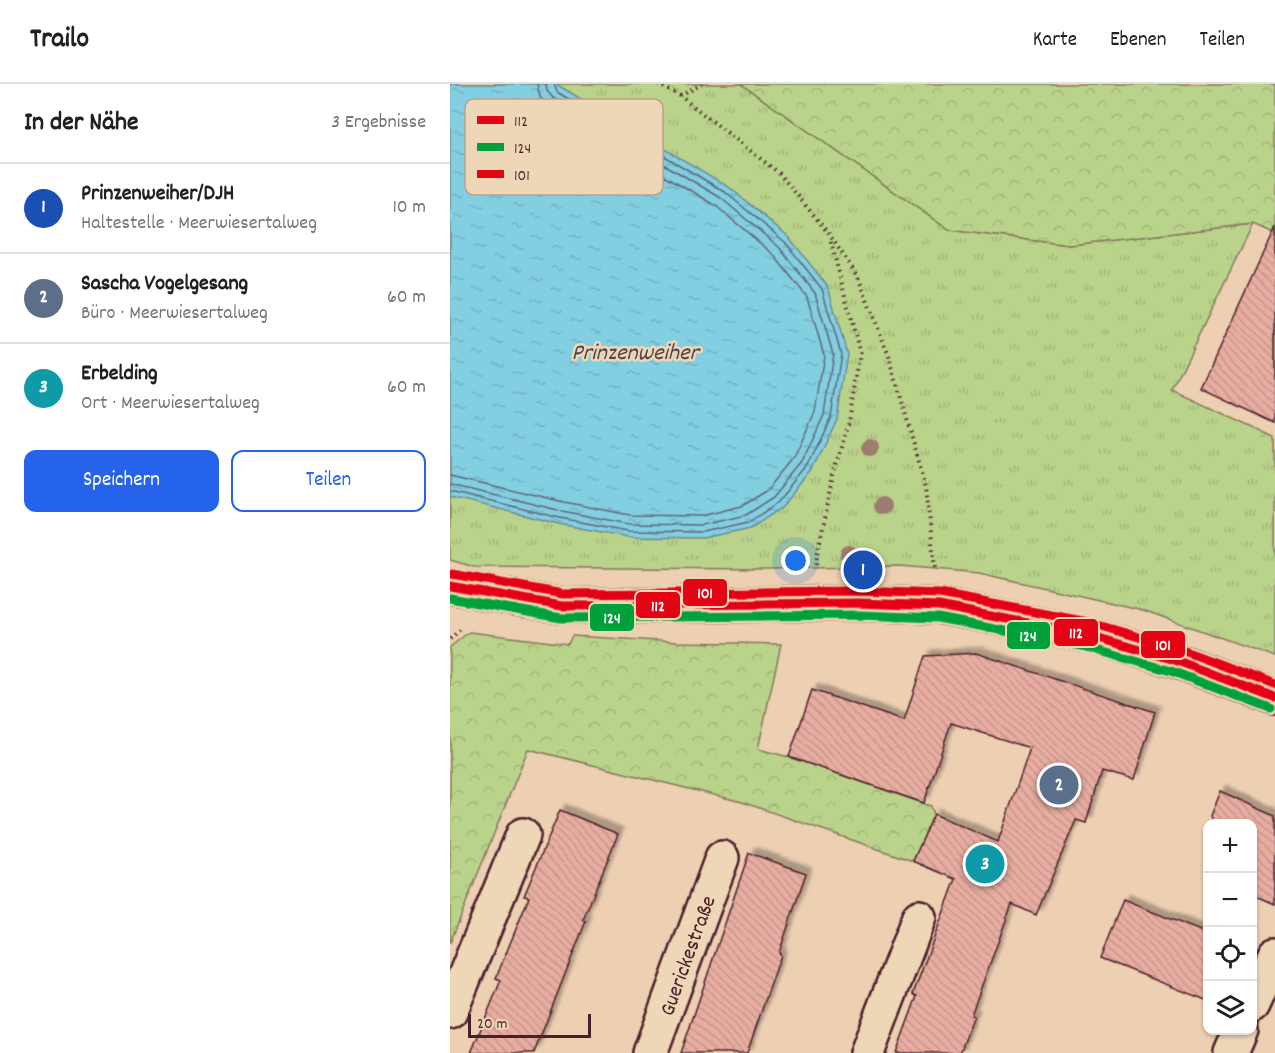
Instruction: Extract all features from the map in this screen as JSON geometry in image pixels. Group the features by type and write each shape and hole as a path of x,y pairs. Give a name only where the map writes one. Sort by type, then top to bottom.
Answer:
{"main road":[{"path":"450,586 562,606 859,603 939,606 1085,634 1174,660 1275,698"}],"street":[{"path":"450,1012 523,835"},
{"name":"Guerickestraße","path":"651,1053 722,858"},
{"path":"867,1053 919,917"},
{"path":"1257,994 1275,954"},
{"path":"1231,1053 1239,1035"}],"path":[{"path":"658,84 680,96 779,173 829,234 858,278 889,356 926,486 936,571"},
{"path":"680,96 702,84"},
{"path":"816,572 817,555 834,476 849,422 860,353 829,234"}],"green space":[{"path":"450,84 741,84 949,230 1070,245 1253,224 1172,390 1275,438 1275,657 1143,610 979,573 900,566 769,569 474,567 450,560"},
{"path":"741,84 1275,84 1275,234 1253,224 1070,245 949,230"},
{"path":"469,632 568,644 572,636 677,642 781,644 758,749 789,757 931,806 934,814 913,861 742,802 528,749 450,943 450,647"}],"water":[{"name":"Prinzenweiher","path":"450,84 556,84 581,99 465,99 465,195 663,195 663,148 729,187 789,237 828,287 847,354 837,419 813,471 783,507 751,528 703,538 628,537 559,524 450,497"}],"building":[{"path":"1275,227 1275,423 1201,388"},
{"path":"976,653 1155,712 1134,780 1102,771 1086,823 1076,820 1036,915 1012,904 971,1015 974,1016 960,1053 896,1053 917,996 913,994 956,879 913,861 934,814 998,842 1030,748 951,723 924,803 789,757 812,690 904,721 925,656"},
{"path":"1220,791 1275,816 1275,904 1257,896 1257,819 1212,819 1210,816"},
{"path":"560,810 618,834 583,920 586,921 534,1053 471,1053 501,980 496,978 529,897 524,896"},
{"path":"749,853 806,873 779,953 781,955 747,1053 681,1053"},
{"path":"1123,900 1203,932 1203,999 1100,958"}],"transit line":[{"name":"101","path":"452,574 563,594 859,591 940,594 1088,622 1179,649 1275,685"},
{"name":"112","path":"450,586 562,606 859,603 939,606 1085,634 1175,660 1275,698"},
{"name":"124","path":"450,598 561,618 859,615 938,618 1082,646 1171,671 1271,709"}],"place":[{"name":"Prinzenweiher/DJH","path":"863,570"},
{"name":"Sascha Vogelgesang","path":"1059,785"},
{"name":"Erbelding","path":"985,864"}]}
